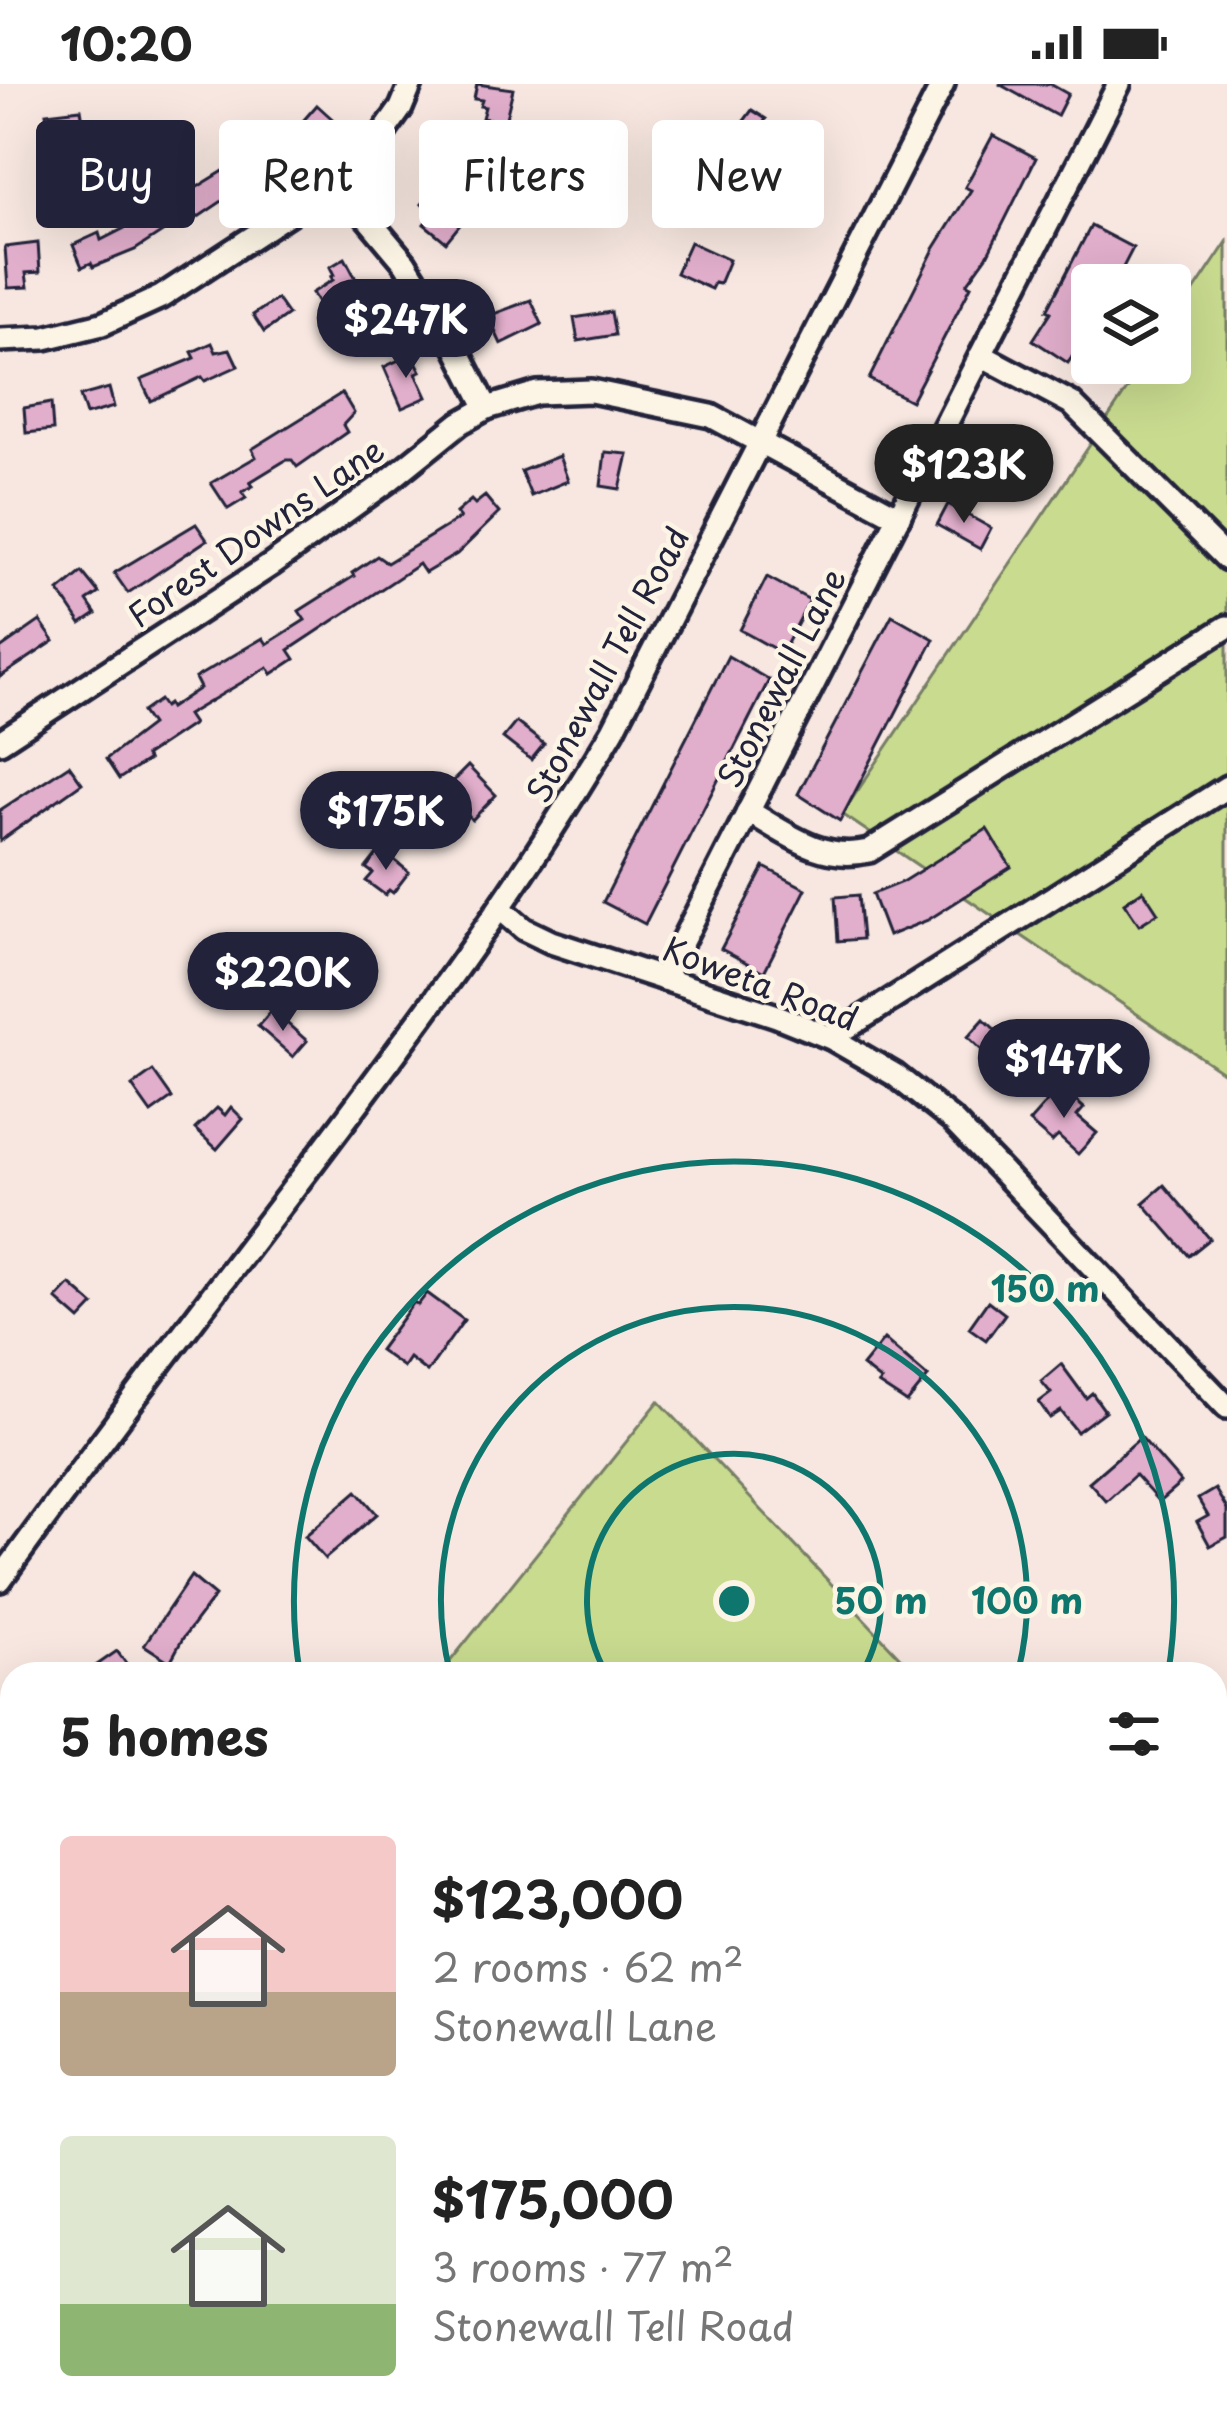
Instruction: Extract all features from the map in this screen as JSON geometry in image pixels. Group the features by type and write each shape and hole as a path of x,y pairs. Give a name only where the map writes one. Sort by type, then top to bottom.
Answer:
{"street":[{"path":"393,120 411,84"},
{"name":"Stonewall Tell Road","path":"0,1580 502,910 614,730 943,84"},
{"name":"Stonewall Lane","path":"663,979 1119,84"},
{"path":"0,340 44,338 102,324 161,297 267,228"},
{"path":"376,228 405,263 451,337 487,408"},
{"path":"981,355 1071,403 1227,559"},
{"name":"Forest Downs Lane","path":"0,742 271,566 460,423 487,408 538,393 590,391 711,416 898,517"},
{"path":"748,811 831,854 869,851 1227,628"},
{"path":"831,1038 1227,787"},
{"name":"Koweta Road","path":"502,910 524,929 551,942 831,1038 895,1075 953,1121 1227,1407"}],"green space":[{"path":"1227,242 1227,1075 842,814 1131,384 1191,384 1191,296"},
{"path":"659,1401 905,1662 450,1662"}],"building":[{"path":"477,84 513,89 505,120 482,118 485,107 480,106 482,100 474,99"},
{"path":"999,84 1050,84 1068,94 1057,116"},
{"path":"317,105 334,120 304,120"},
{"path":"81,109 83,120 47,120 46,113"},
{"path":"752,110 766,119 765,120 745,120"},
{"path":"993,135 1036,158 987,256 967,284 971,286 911,401 869,379 934,249 971,190 965,187"},
{"path":"219,174 219,203 195,219 195,188"},
{"path":"1091,226 1133,248 1125,264 1071,264"},
{"path":"125,228 169,228 135,250 82,267 73,245 99,233 101,240"},
{"path":"429,228 457,228 446,242"},
{"path":"690,242 729,260 719,284 711,289 676,273"},
{"path":"38,243 40,272 26,273 28,287 8,288 5,247"},
{"path":"345,258 362,290 326,314 312,293 333,280 330,267"},
{"path":"1071,264 1068,363 1033,340 1051,312 1047,310"},
{"path":"277,299 288,315 264,332 253,315"},
{"path":"531,300 542,324 501,344 488,316"},
{"path":"611,312 615,335 578,341 574,318"},
{"path":"212,343 216,352 230,349 238,366 151,401 141,380 195,358 192,352"},
{"path":"412,354 427,397 402,408 384,367"},
{"path":"109,388 114,407 86,415 80,396"},
{"path":"342,393 354,413 343,425 347,432 297,467 286,460 250,482 253,486 242,492 246,498 228,509 211,483 256,457 252,449"},
{"path":"51,403 53,430 26,433 24,408"},
{"path":"981,441 1023,463 1012,484 970,462"},
{"path":"605,452 628,454 620,489 601,486"},
{"path":"559,456 568,481 531,496 521,471"},
{"path":"485,496 499,513 457,554 425,573 419,564 289,650 295,659 272,674 268,667 187,715 193,724 119,779 106,759 151,725 142,712 159,700 170,708 200,688 195,678 263,638 267,644 305,620 299,611 377,556 387,563 460,518 456,513 471,500 475,504"},
{"path":"948,504 991,528 980,549 937,525"},
{"path":"196,524 207,540 128,593 114,573"},
{"path":"82,572 99,593 87,601 96,614 81,624 59,591"},
{"path":"767,577 810,600 782,653 740,630"},
{"path":"892,615 934,639 840,821 798,794"},
{"path":"40,621 54,641 0,677 0,649"},
{"path":"728,656 769,680 645,924 603,902"},
{"path":"516,722 544,744 531,760 503,738"},
{"path":"69,765 82,783 0,841 0,810"},
{"path":"468,766 496,795 472,820 444,790"},
{"path":"987,829 1011,867 928,920 888,936 872,894 902,882"},
{"path":"381,849 409,872 393,893 389,890 385,895 366,881 373,873 366,868"},
{"path":"764,867 806,889 764,972 721,949"},
{"path":"1143,890 1158,913 1139,925 1124,903"},
{"path":"858,895 862,939 838,941 835,897"},
{"path":"272,1010 307,1041 293,1057 258,1026"},
{"path":"984,1019 1004,1038 988,1056 968,1037"},
{"path":"153,1071 172,1098 151,1113 132,1086"},
{"path":"1060,1087 1084,1108 1077,1116 1097,1133 1078,1154 1058,1136 1052,1142 1029,1122"},
{"path":"231,1107 243,1119 217,1149 195,1129 217,1108 225,1115"},
{"path":"1164,1185 1210,1239 1189,1256 1143,1203"},
{"path":"70,1284 94,1305 80,1320 56,1299"},
{"path":"427,1293 464,1320 427,1372 409,1358 403,1367 379,1350 414,1302 418,1305"},
{"path":"988,1301 1005,1314 986,1340 969,1328"},
{"path":"884,1339 928,1377 907,1403 878,1384 881,1381 862,1366"},
{"path":"1061,1364 1086,1398 1092,1393 1105,1411 1077,1432 1061,1411 1050,1418 1039,1402 1051,1393 1041,1381"},
{"path":"1141,1437 1181,1483 1159,1502 1135,1475 1106,1501 1089,1482"},
{"path":"1215,1489 1227,1509 1227,1537 1210,1546 1197,1522 1208,1516 1198,1499"},
{"path":"357,1491 377,1514 325,1559 305,1536"},
{"path":"191,1576 215,1596 170,1662 144,1645"},
{"path":"117,1651 125,1662 101,1662"}]}
